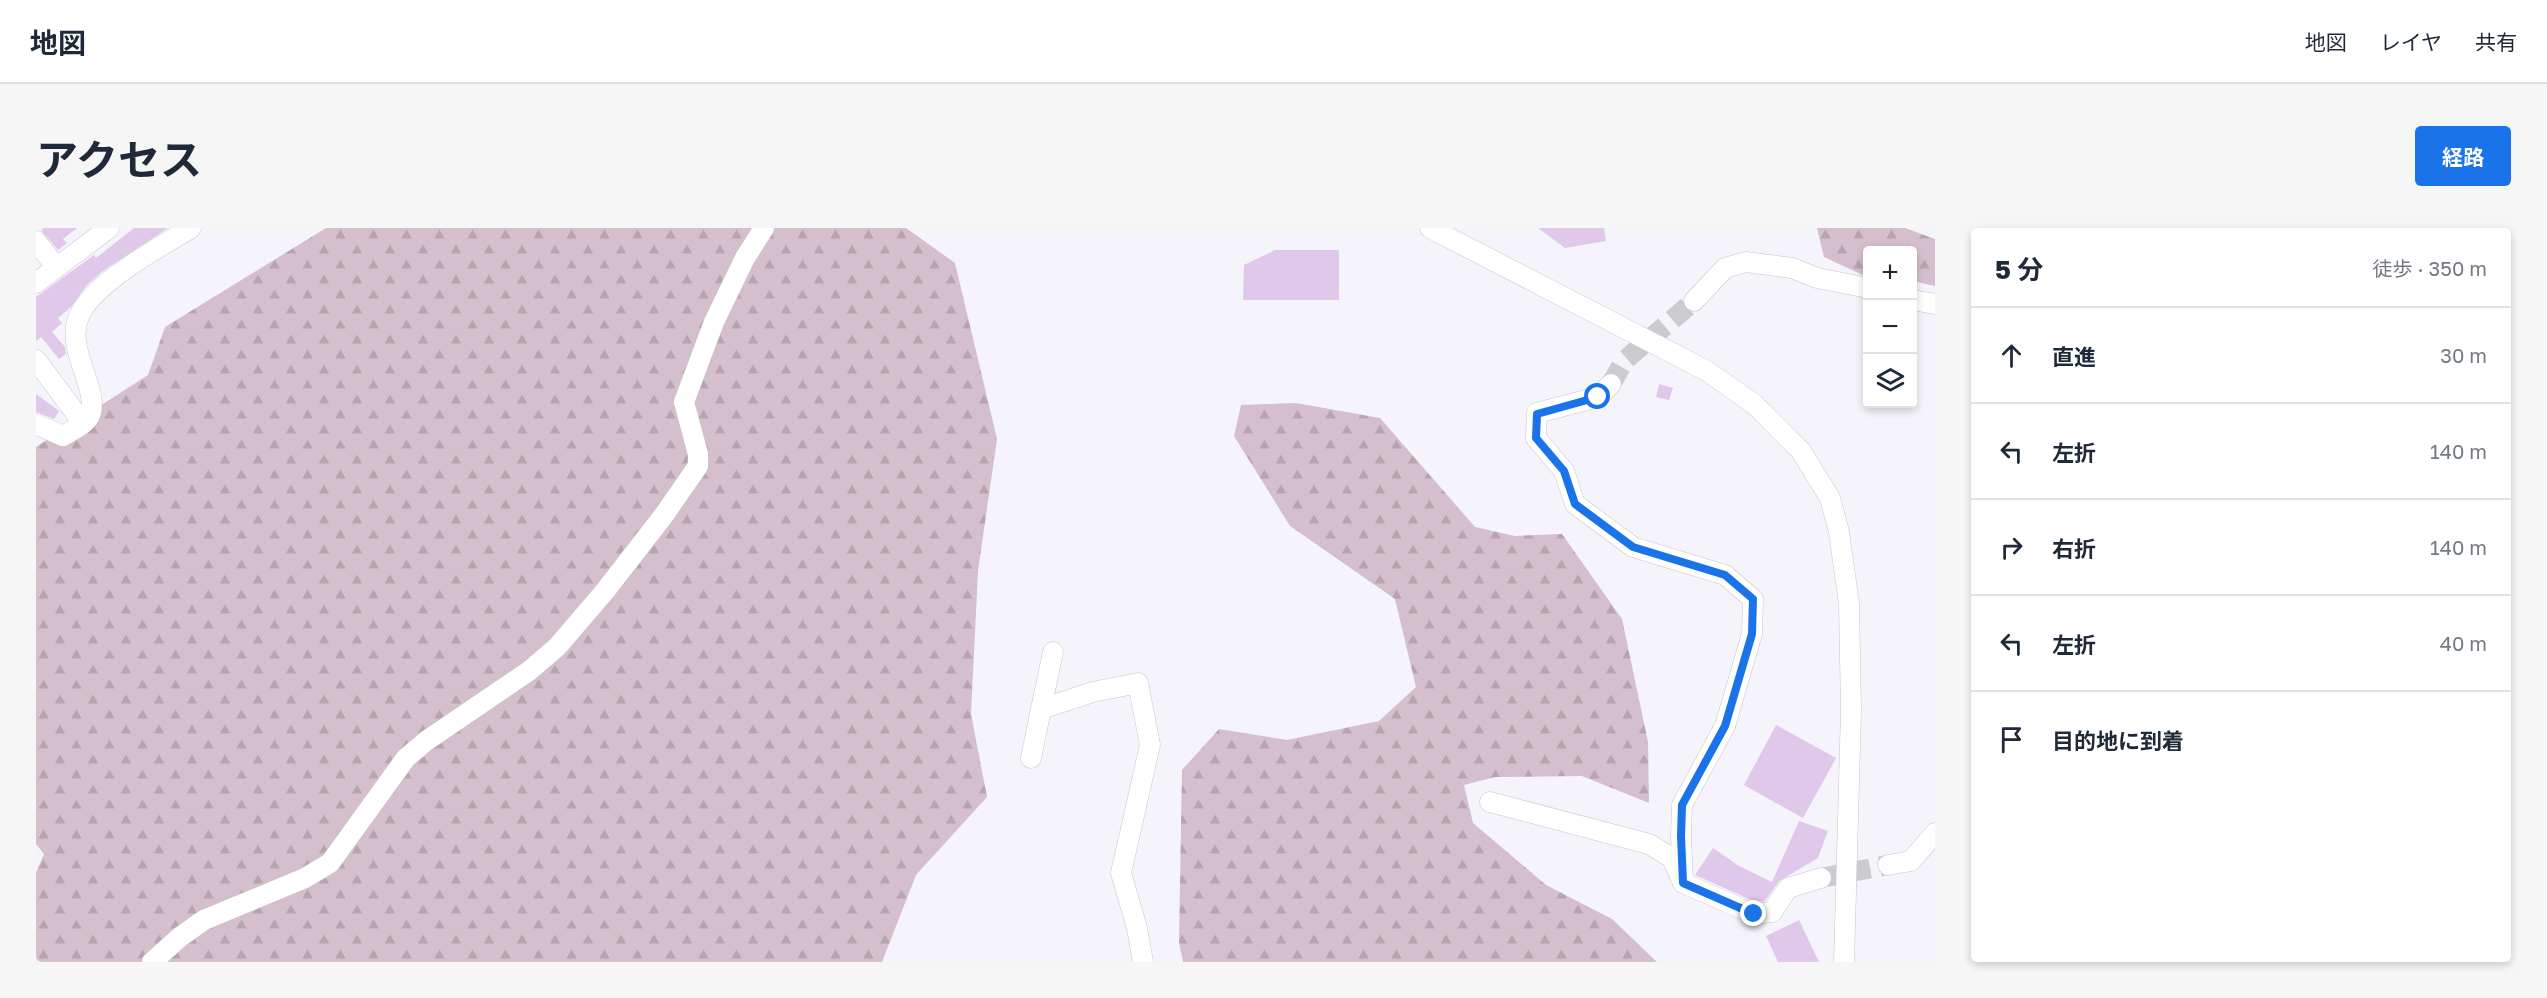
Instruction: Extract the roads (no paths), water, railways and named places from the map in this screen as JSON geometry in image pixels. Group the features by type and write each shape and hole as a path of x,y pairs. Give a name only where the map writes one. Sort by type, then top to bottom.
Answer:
{"street":[{"path":"36,283 109,228"},
{"path":"36,424 63,436 89,418 93,402 75,346 78,319 98,291 143,257 191,228"},
{"path":"152,962 180,937 204,920 305,878 330,863 406,758 426,741 529,671 557,646 605,591 664,515 698,466 698,453 684,402 714,322 745,258 764,228"},
{"path":"1430,228 1707,371 1754,404 1801,451 1830,498 1839,532 1849,604 1851,710 1844,962"},
{"path":"36,241 56,267"},
{"path":"1694,301 1725,268 1746,262 1792,268 1817,278 1863,287"},
{"path":"1917,301 1935,304"},
{"path":"36,360 83,423"},
{"path":"1611,384 1598,397 1537,414 1536,438 1564,471 1575,504 1633,547 1725,575 1753,599 1752,634 1725,726 1682,805 1683,883"},
{"path":"1031,758 1053,652"},
{"path":"1041,709 1093,692 1138,683 1150,745 1121,873 1137,928 1143,962"},
{"path":"1490,802 1649,844 1672,858 1683,883 1754,914 1772,912 1788,888 1821,878"},
{"path":"1888,865 1911,861 1935,833"}],"tunnel":[{"path":"1611,384 1624,361 1694,301"},
{"path":"1821,878 1888,865"}]}
